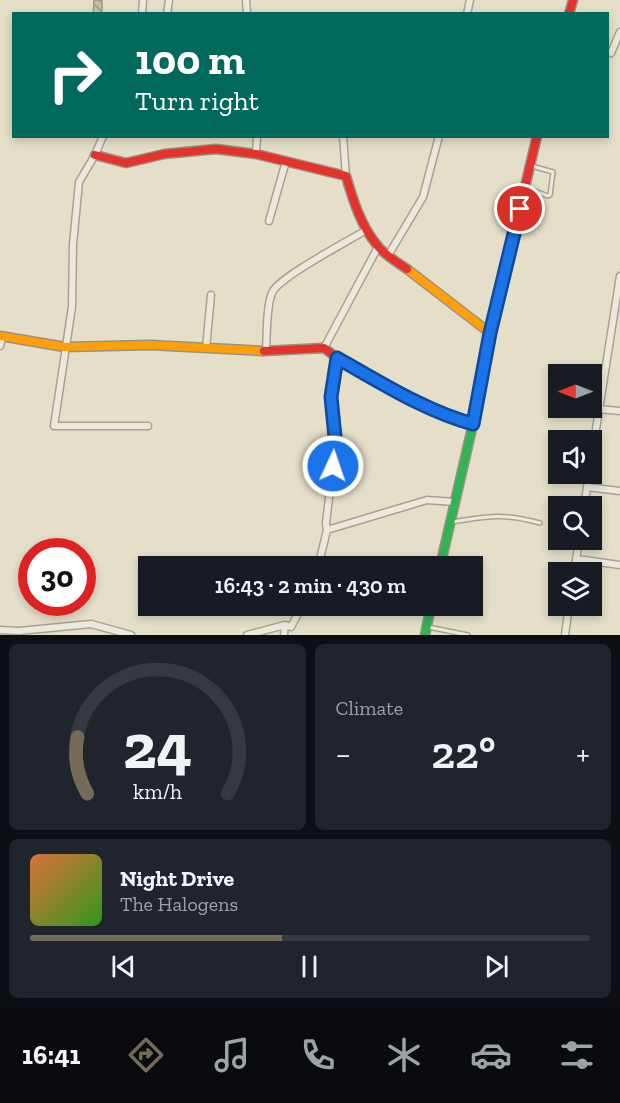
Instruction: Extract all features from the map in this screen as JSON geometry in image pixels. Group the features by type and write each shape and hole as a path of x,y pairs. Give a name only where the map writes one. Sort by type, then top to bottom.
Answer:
{"street":[{"path":"611,53 620,32"},
{"path":"102,138 79,182 73,244 72,307 54,426 148,426"},
{"path":"256,154 257,138"},
{"path":"343,138 346,176 351,196 366,230 378,247 490,333"},
{"path":"389,254 423,198 438,138"},
{"path":"442,556 473,424 490,333 537,138"},
{"path":"95,155 126,163 164,154 216,149 256,154 346,176"},
{"path":"269,221 286,161"},
{"path":"266,351 267,316 273,292 290,276 366,230"},
{"path":"324,348 378,247"},
{"path":"602,385 620,276"},
{"path":"206,348 211,295"},
{"path":"1,340 65,347 150,345 266,351 324,348 337,358 434,409 452,418 473,424"},
{"path":"321,556 327,530 336,447 331,397 337,358"},
{"path":"602,409 620,411"},
{"path":"586,496 587,484"},
{"path":"587,487 620,491"},
{"path":"327,530 428,500 455,502"},
{"path":"576,562 578,550"},
{"path":"577,559 620,565"},
{"path":"247,635 285,626 291,627 297,616"},
{"path":"426,631 429,616"},
{"path":"565,635 568,616"},
{"path":"0,630 20,631 91,624 131,635"},
{"path":"284,635 285,626"}],"lane":[{"path":"525,188 550,195 553,172 530,166"},
{"path":"450,522 502,515 518,516 540,523"},
{"path":"426,631 468,635"}],"building":[{"path":"94,0 102,0 102,12 93,12"}],"traffic: fast":[{"path":"443,556 500,293"},
{"path":"425,635 429,616"}],"traffic: slow":[{"path":"407,269 490,333"},
{"path":"0,336 65,347 150,345 264,351"}],"traffic: jam":[{"path":"570,12 573,0"},
{"path":"500,293 537,138"},
{"path":"95,155 126,163 164,154 216,149 256,154 346,176 358,212 371,238 383,252 407,269"},
{"path":"264,351 324,348 373,379 438,411 473,424"}],"route":[{"path":"333,466 336,447 331,397 337,358 452,418 473,424 490,333 520,209"}]}
